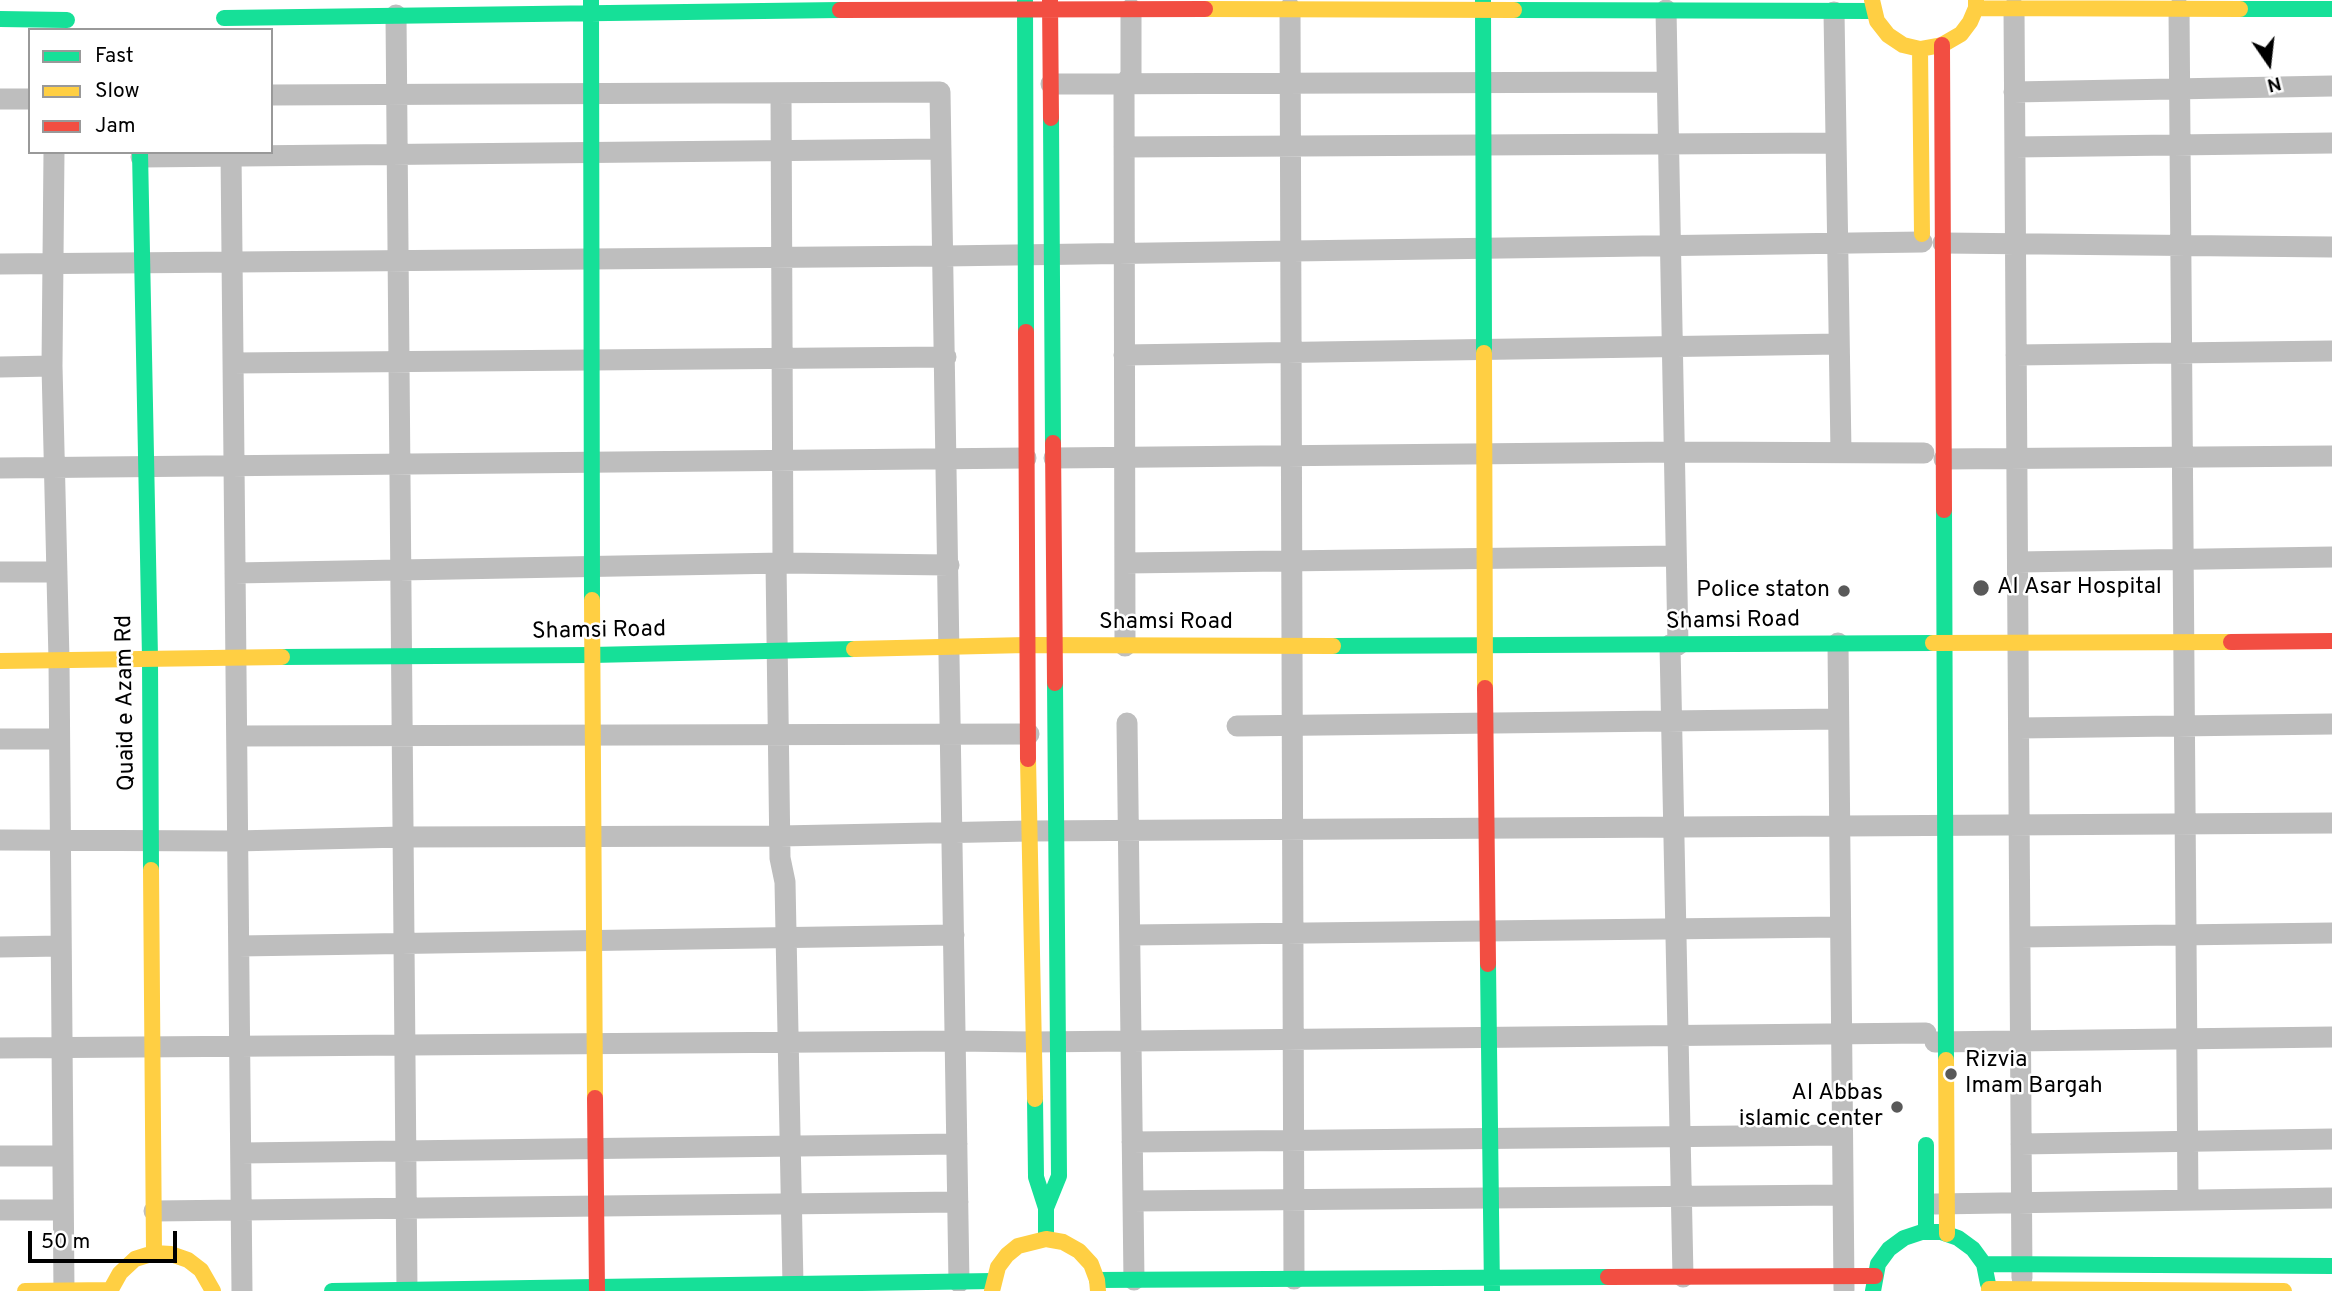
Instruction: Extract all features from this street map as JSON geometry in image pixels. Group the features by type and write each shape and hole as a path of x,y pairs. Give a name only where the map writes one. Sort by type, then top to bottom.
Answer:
{"street":[{"path":"0,19 59,20 68,0"},
{"path":"223,0 223,24 592,6 1051,4 1131,9 1484,4 1834,12 1873,6 1877,21 1888,35 1903,45 1920,49 1942,45 1961,34 1970,22 1976,4 2014,8 2332,9"},
{"path":"1025,4 1026,646 1036,1177 1046,1208 1046,1239"},
{"path":"1046,1208 1059,1176 1051,4"},
{"path":"1484,4 1485,646 1492,1284"},
{"path":"592,6 592,655 597,1289"},
{"path":"1290,8 1294,1279"},
{"path":"2014,8 2022,1290"},
{"path":"2179,8 2188,1200"},
{"path":"1125,646 1124,85 1131,75 1131,9"},
{"path":"1666,10 1676,556 1671,721 1682,1277"},
{"path":"1834,12 1841,452"},
{"path":"396,15 407,1290"},
{"path":"1929,247 1942,45"},
{"path":"1920,49 1929,247 1929,454 1944,642 1931,827 1930,1038 1937,1204 1926,1232"},
{"path":"1051,84 1667,82"},
{"path":"2014,92 2332,86"},
{"path":"273,94 940,92 959,1282"},
{"path":"781,93 783,460 777,652 780,858 785,882 793,1284"},
{"path":"0,99 28,99"},
{"path":"2015,147 2332,143"},
{"path":"1124,147 1836,144"},
{"path":"141,155 941,149"},
{"path":"54,154 52,366 59,660 64,1291"},
{"path":"231,154 242,1291"},
{"name":"Quaid e Azam Rd","path":"141,155 150,658 154,1253"},
{"path":"0,264 1025,255 1837,241 1929,247 2015,243 2332,247"},
{"path":"1124,355 1839,344"},
{"path":"2016,355 2332,351"},
{"path":"233,363 946,357"},
{"path":"0,368 52,366"},
{"path":"1054,458 1674,452 1841,452 2017,459 2332,456"},
{"path":"0,468 1026,458"},
{"path":"1125,563 1676,556"},
{"path":"2018,562 2332,557"},
{"path":"235,573 780,563 949,565"},
{"path":"0,572 57,572"},
{"name":"Shamsi Road","path":"0,661 592,655 1026,646 2332,641"},
{"path":"1838,643 1844,1284"},
{"path":"1237,726 1838,719"},
{"path":"1127,723 1134,1280"},
{"path":"2019,728 2332,724"},
{"path":"237,736 1029,734"},
{"path":"0,739 59,739"},
{"path":"0,840 236,841 1129,830 2332,823"},
{"path":"1130,935 1840,927"},
{"path":"2020,937 2332,933"},
{"path":"239,946 954,935"},
{"path":"0,947 61,946"},
{"path":"0,1048 1841,1034 2021,1041 2332,1037"},
{"path":"1926,1123 1937,1204 1947,1234"},
{"path":"1132,1142 1842,1135"},
{"path":"2021,1144 2332,1139"},
{"path":"241,1153 957,1144"},
{"path":"0,1156 63,1156"},
{"path":"1133,1201 1843,1195"},
{"path":"1937,1204 2332,1198"},
{"path":"154,1211 958,1202"},
{"path":"0,1210 63,1210"},
{"path":"332,1291 959,1282 993,1286 998,1267 1007,1255 1025,1244 1046,1239 1063,1242 1079,1251 1091,1264 1098,1286 1134,1280 1294,1279 1492,1284 1682,1277 1874,1284 1878,1264 1889,1249 1904,1238 1926,1232 1947,1234 1973,1249 1984,1264 1989,1290 2284,1291"},
{"path":"25,1291 110,1291 120,1273 135,1259 154,1253 171,1254 188,1260 201,1270 213,1291"},
{"path":"1984,1264 2332,1266"}],"traffic: fast":[{"path":"591,0 592,600"},
{"path":"1025,0 1026,332"},
{"path":"1483,0 1484,353"},
{"path":"2240,9 2332,9"},
{"path":"224,18 840,10"},
{"path":"1514,10 1874,11"},
{"path":"0,19 67,20"},
{"path":"1051,118 1053,443"},
{"path":"140,154 150,658 151,870"},
{"path":"1944,510 1946,1060"},
{"path":"1333,646 1933,643"},
{"path":"282,657 592,655 854,649"},
{"path":"1046,1208 1059,1176 1055,683"},
{"path":"1488,964 1492,1291"},
{"path":"1035,1099 1036,1177 1046,1208 1046,1239"},
{"path":"1926,1145 1926,1232"},
{"path":"1873,1291 1878,1264 1889,1249 1904,1238 1922,1232 1941,1232 1958,1238 1973,1249 1984,1264 1988,1284"},
{"path":"1984,1264 2332,1266"},
{"path":"1097,1280 1608,1277"},
{"path":"332,1291 993,1281"}],"traffic: slow":[{"path":"1872,0 1877,21 1888,35 1903,45 1920,49 1942,45 1961,34 1970,22 1976,8 1976,0"},
{"path":"1976,8 2240,9"},
{"path":"1205,9 1514,10"},
{"path":"1920,49 1922,234"},
{"path":"1484,353 1485,688"},
{"path":"592,600 595,1098"},
{"path":"1933,643 2231,642"},
{"path":"854,649 1026,645 1333,646"},
{"path":"0,661 282,657"},
{"path":"1028,759 1035,1099"},
{"path":"151,870 154,1253"},
{"path":"1946,1060 1947,1234"},
{"path":"992,1291 998,1267 1007,1255 1018,1246 1046,1239 1063,1242 1079,1251 1091,1264 1098,1291"},
{"path":"110,1291 120,1273 135,1259 154,1253 171,1254 188,1260 201,1270 213,1291"},
{"path":"1989,1289 2284,1291"},
{"path":"25,1291 110,1290"}],"traffic: jam":[{"path":"1050,0 1051,118"},
{"path":"840,10 1205,9"},
{"path":"1942,45 1944,510"},
{"path":"1026,332 1028,759"},
{"path":"1053,443 1055,683"},
{"path":"2231,642 2332,641"},
{"path":"1485,688 1488,964"},
{"path":"595,1098 597,1291"},
{"path":"1608,1277 1875,1276"}],"place":[{"name":"Al Asar Hospital","path":"1981,588"},
{"name":"Police staton","path":"1844,591"},
{"name":"Rizvia Imam Bargah","path":"1951,1074"},
{"name":"Al Abbas islamic center","path":"1897,1107"}]}
